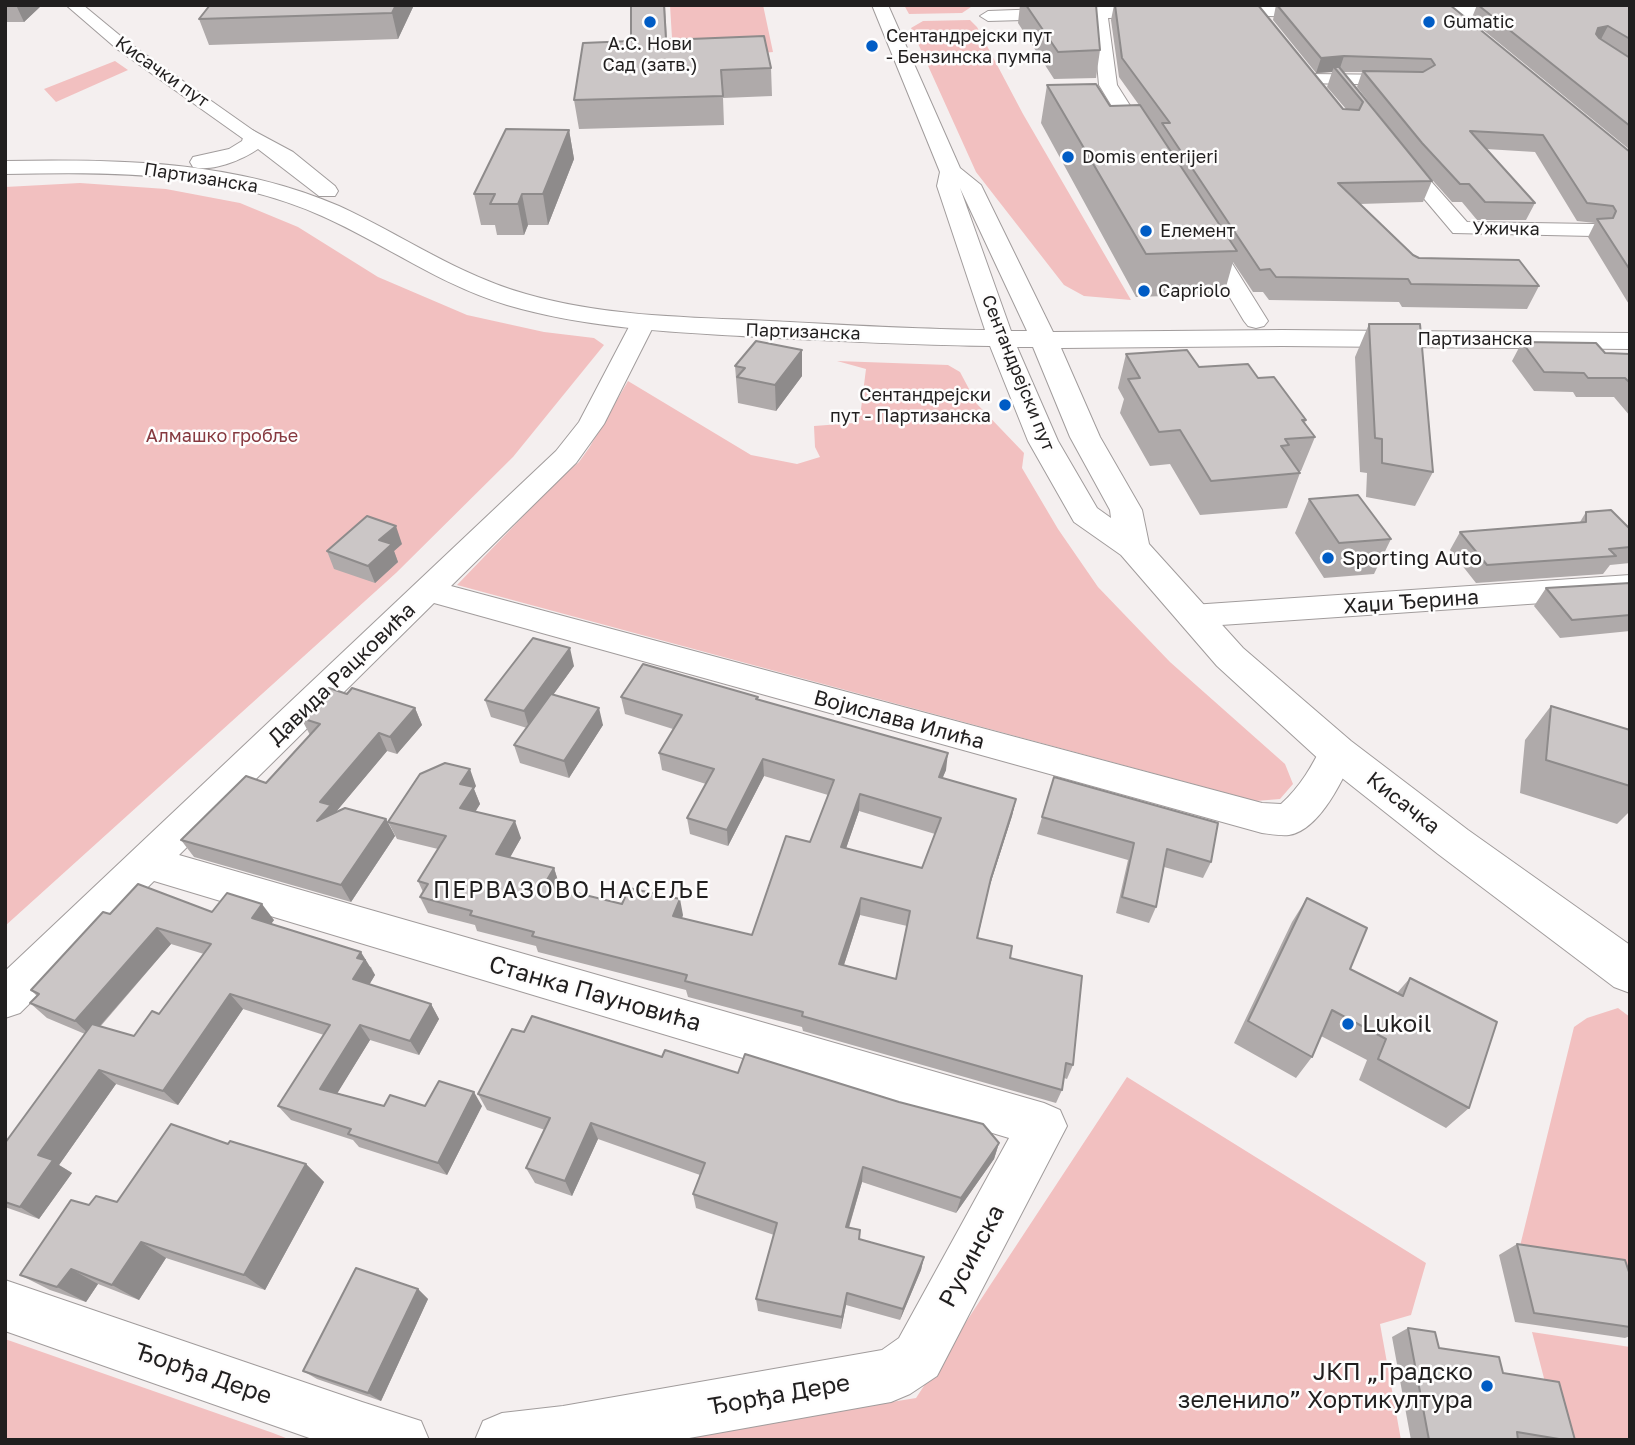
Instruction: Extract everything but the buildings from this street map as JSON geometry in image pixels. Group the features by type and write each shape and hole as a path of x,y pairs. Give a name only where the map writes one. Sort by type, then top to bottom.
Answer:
{"main road":[{"name":"Сентандрејски пут","path":"880,5 951,172 970,185 1085,437 1126,510 1133,547"},
{"path":"201,162 236,154 253,143 252,136"},
{"path":"252,136 285,157 327,191"},
{"name":"Партизанска","path":"5,160 87,156 201,162 274,175 327,191 471,263 514,280 598,301 997,328"},
{"name":"Партизанска","path":"5,168 112,166 176,171 232,180 295,197 319,207 442,271 514,299 572,313 643,323 1630,341"},
{"name":"Сентандрејски пут","path":"951,172 948,186 997,328 1043,441 1085,515 1133,547 1192,616"},
{"name":"Партизанска","path":"1038,329 1256,321 1630,324"},
{"name":"Кисачка","path":"1192,616 1230,657 1337,752 1453,842 1630,972"}],"street":[{"name":"Кисачки пут","path":"73,5 124,46 252,136"},
{"path":"1444,9 1469,30"},
{"path":"1393,12 1444,9 1536,12"},
{"path":"1100,12 1108,85 1158,165"},
{"path":"988,16 1178,12"},
{"path":"1203,12 1338,12"},
{"path":"1255,12 1270,31"},
{"path":"1324,98 1305,74 1339,79 1417,80"},
{"path":"1339,79 1355,101"},
{"name":"Ужичка","path":"1387,148 1461,228 1593,230"},
{"path":"1193,218 1256,321"},
{"name":"Давида Рацковића","path":"5,999 566,457 591,424 643,323"},
{"name":"Хаџи Ђерина","path":"1192,616 1630,586"},
{"name":"Војислава Илића","path":"428,591 1262,818 1288,820 1306,805 1322,786 1337,752"},
{"name":"Станка Пауновића","path":"146,862 1044,1126"},
{"name":"Русинска","path":"891,1375 918,1357 1027,1152 1044,1126"},
{"name":"Ђорђа Дере","path":"5,1304 362,1429 402,1440"},
{"name":"Ђорђа Дере","path":"502,1440 563,1433 891,1375"}],"green space":[{"path":"670,5 763,5 773,52 731,56 662,39 672,38"},
{"path":"904,5 971,7 962,13 909,14"},
{"path":"970,20 977,27 1023,114 1131,300 1084,296 1064,285 976,172 911,28 923,21"},
{"path":"115,61 128,70 56,102 44,89"},
{"name":"Алмашко гробље","path":"80,183 166,189 240,203 298,227 378,277 467,315 544,332 594,338 604,345 513,457 396,573 5,926 5,187"},
{"path":"837,361 948,365 960,372 977,404 1024,453 1022,468 1058,529 1098,587 1170,662 1285,764 1293,784 1280,799 1256,801 457,585 560,478 579,462 628,381 751,455 797,464 820,457 815,447 814,426 854,423 860,417 866,369"},
{"path":"1618,1008 1630,1017 1630,1339 1606,1263 1519,1250 1574,1027 1587,1018"},
{"path":"1127,1077 1426,1263 1411,1315 1380,1324 1401,1440 657,1440 916,1398"},
{"path":"1532,1332 1630,1347 1630,1440 1560,1440"},
{"path":"5,1339 273,1433 291,1440 5,1440"}],"place":[{"name":"А.С. Нови Сад (затв.)","path":"650,22"},
{"name":"Gumatic","path":"1429,22"},
{"name":"Сентандрејски пут - Бензинска пумпа","path":"872,46"},
{"name":"Domis enterijeri","path":"1068,157"},
{"name":"Елемент","path":"1146,231"},
{"name":"Capriolo","path":"1144,291"},
{"name":"Сентандрејски пут - Партизанска","path":"1005,405"},
{"name":"Sporting Auto","path":"1328,558"},
{"name":"Lukoil","path":"1348,1024"},
{"name":"ЈКП „Градско зеленило” Хортикултура","path":"1487,1386"}],"district":[{"name":"ПЕРВАЗОВО НАСЕЉЕ","path":"572,891"}]}
